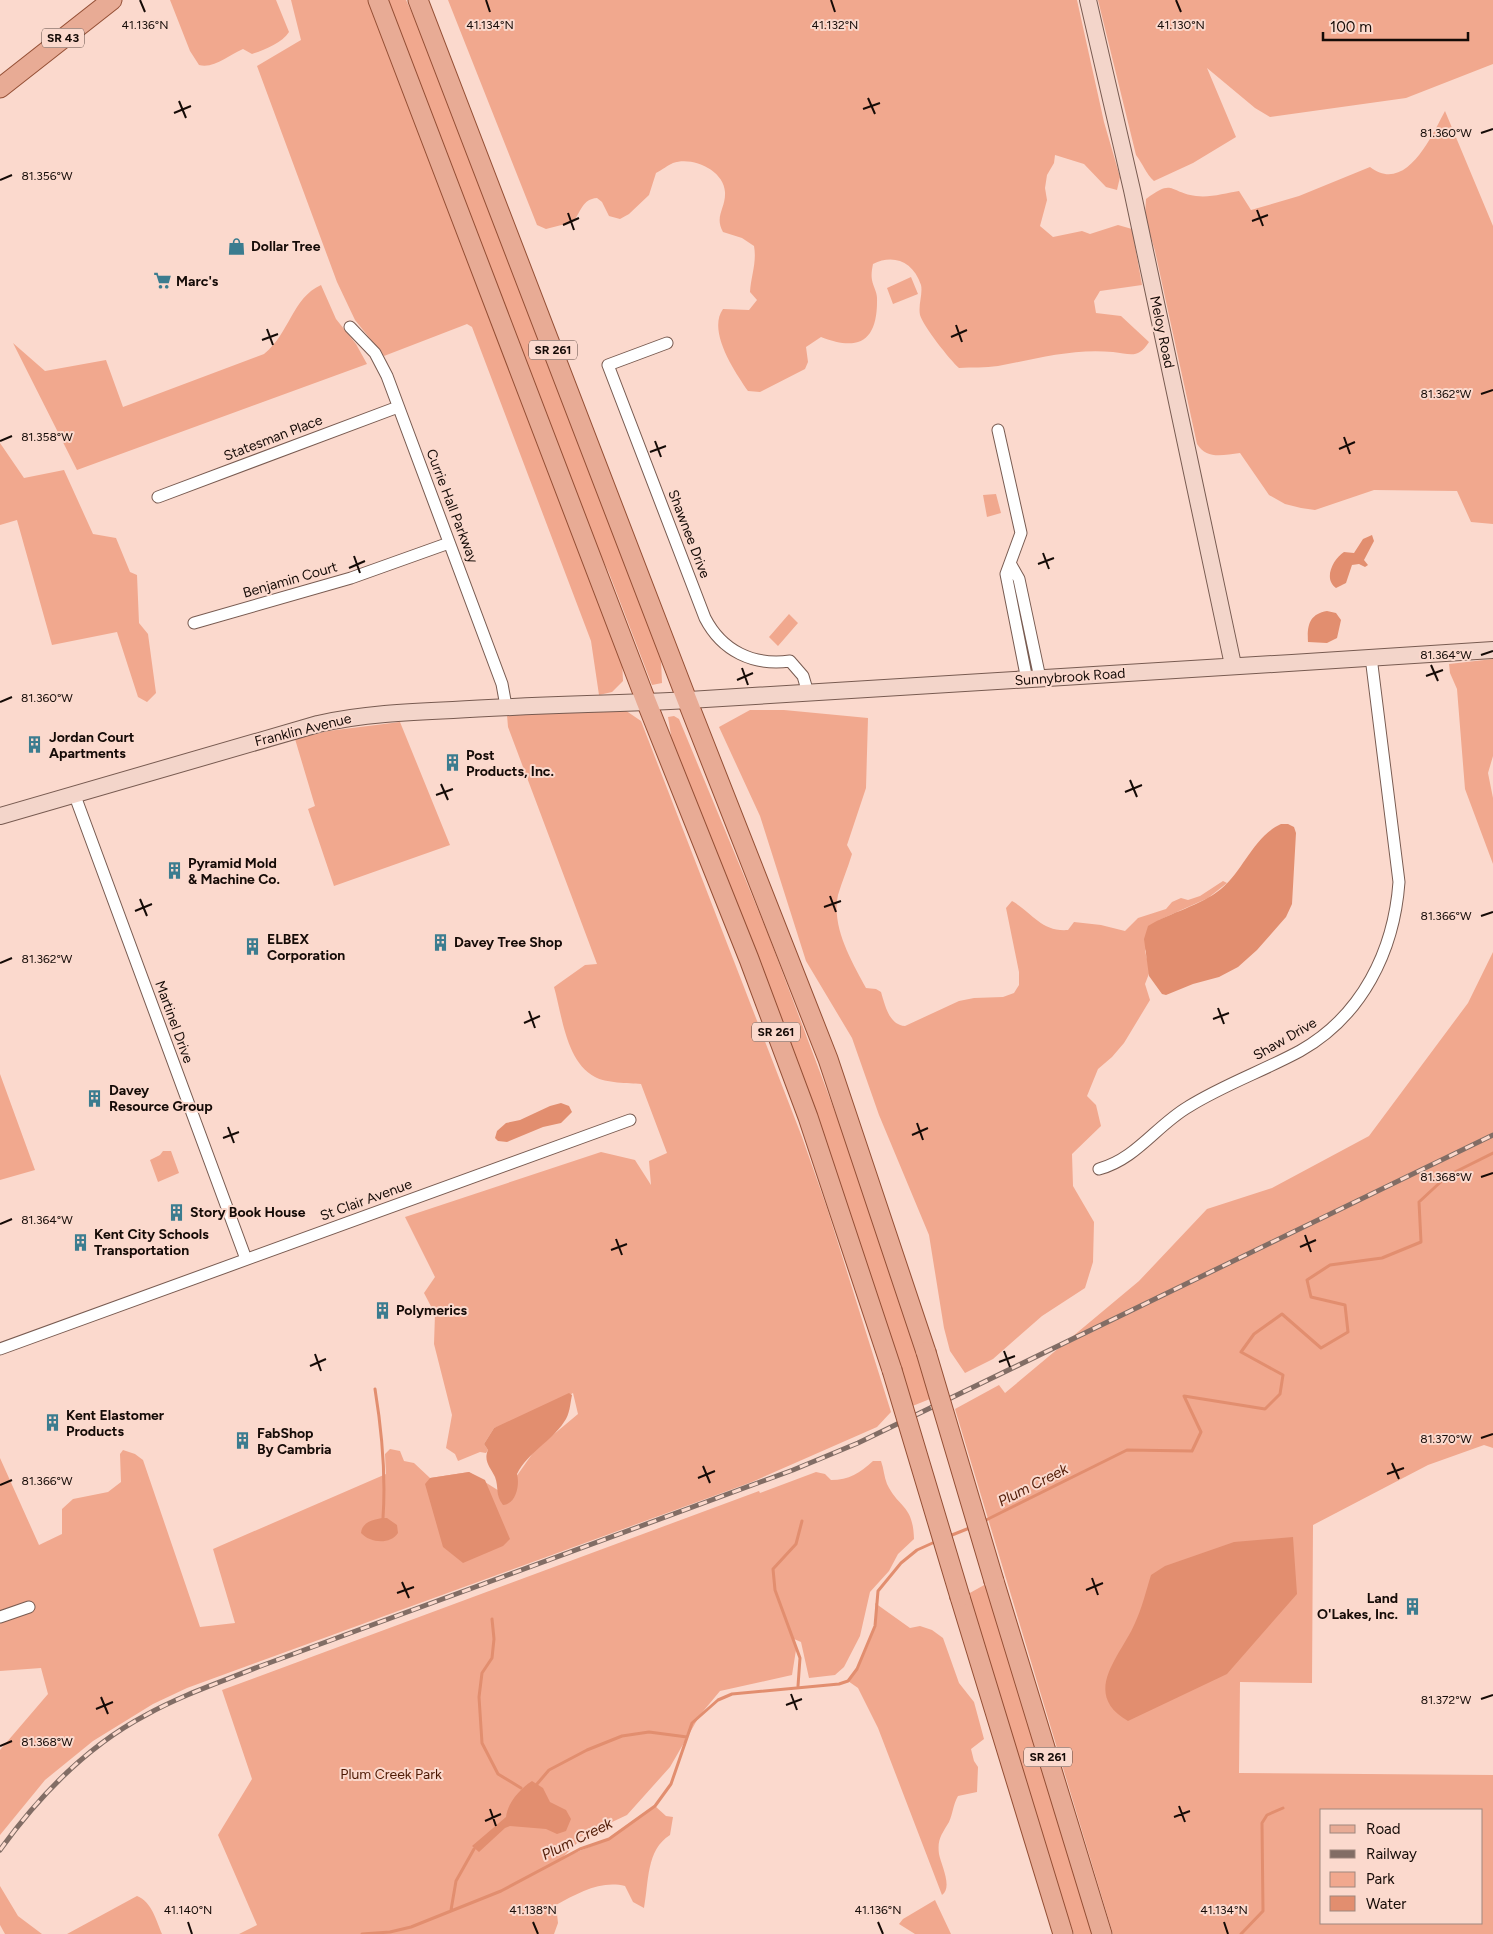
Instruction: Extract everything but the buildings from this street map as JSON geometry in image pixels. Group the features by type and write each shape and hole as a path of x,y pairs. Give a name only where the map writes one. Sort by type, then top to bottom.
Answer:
{"main road":[{"name":"SR 43","path":"0,88 112,0"},
{"name":"SR 261","path":"378,0 646,701 749,959 808,1117 892,1370 1063,1934"},
{"name":"SR 261","path":"418,0 687,700 828,1059 926,1352 1102,1934"}],"street":[{"name":"Meloy Road","path":"1088,0 1135,205 1233,665"},
{"name":"Currie Hall Parkway","path":"350,327 380,361 502,684 506,706"},
{"name":"Shawnee Drive","path":"667,343 608,365 711,630 726,646 752,659 765,662 790,661 803,676 808,693"},
{"name":"Statesman Place","path":"158,498 398,407"},
{"path":"998,430 1020,533 1010,563 1019,579 1033,679"},
{"name":"Benjamin Court","path":"194,623 351,578 449,543"},
{"name":"Sunnybrook Road","path":"646,701 808,693 1493,650"},
{"name":"Shaw Drive","path":"1099,1169 1126,1158 1171,1119 1193,1104 1312,1042 1346,1014 1364,992 1376,970 1388,944 1395,917 1398,873 1371,657"},
{"name":"Franklin Avenue","path":"0,816 342,719 384,714 506,706 646,701"},
{"name":"Martinel Drive","path":"75,796 246,1259"},
{"name":"St Clair Avenue","path":"0,1349 630,1120"},
{"path":"0,1617 29,1607"}],"green space":[{"path":"170,0 276,0 289,32 277,43 252,54 243,49 216,63 205,66 199,65 190,51"},
{"path":"291,0 369,0 622,659 623,681 612,692 599,695 591,641 472,327 467,324 384,356 355,320 337,282 257,66 301,40"},
{"path":"385,0 406,0 430,51 661,659 662,683 652,685 609,573 585,522"},
{"path":"448,0 1077,0 1104,122 1120,177 1117,190 1106,187 1084,164 1055,155 1054,163 1047,175 1045,188 1047,200 1040,226 1053,237 1082,231 1090,234 1118,225 1132,229 1142,285 1100,291 1094,301 1096,313 1121,316 1149,342 1141,351 1134,354 1098,351 1084,352 1055,355 998,366 959,368 937,343 922,320 920,315 921,285 913,270 901,262 888,260 873,264 872,278 877,296 876,313 870,333 864,339 856,343 846,343 821,337 806,347 808,362 805,369 760,392 748,391 730,363 720,340 718,328 719,318 723,309 749,310 757,300 750,292 755,252 754,246 742,238 723,232 720,217 725,192 719,177 713,171 698,163 681,161 673,163 656,173 649,195 629,214 620,219 609,216 602,202 597,198 585,203 573,222 546,229 537,225"},
{"path":"1098,0 1493,0 1493,64 1406,98 1270,117 1255,108 1207,68 1236,137 1193,163 1154,181 1136,155"},
{"path":"1445,111 1493,226 1493,524 1471,522 1457,491 1374,490 1315,510 1285,504 1269,495 1240,453 1211,454 1201,449 1197,444 1155,251 1145,217 1146,199 1167,188 1196,196 1212,196 1239,191 1251,210 1299,196 1370,167 1383,174 1395,173 1406,168 1425,147"},
{"path":"911,277 918,294 893,304 887,288"},
{"path":"321,285 336,319 356,344 367,364 77,470 13,343 45,371 106,360 123,407 264,354 273,346 304,298"},
{"path":"0,443 24,478 64,470 93,534 116,538 130,572 137,575 139,623 148,634 156,693 147,702 138,697 117,632 52,645 17,520 0,525"},
{"path":"996,494 1001,513 987,517 983,495"},
{"path":"789,614 798,623 778,646 769,637"},
{"path":"1493,659 1493,756 1488,773 1493,798 1493,864 1465,789 1457,689 1450,673 1449,664"},
{"path":"622,708 641,721 802,1137 827,1208 891,1412 877,1427 752,1482 187,1688 153,1704 93,1741 45,1780 0,1835 0,1750 48,1694 41,1668 0,1671 0,1458 39,1545 62,1534 62,1509 73,1499 108,1492 121,1482 120,1454 123,1450 135,1454 143,1460 200,1627 235,1623 213,1549 386,1474 385,1454 390,1449 400,1451 404,1461 414,1463 430,1478 469,1472 504,1494 535,1450 578,1414 573,1393 534,1415 494,1428 484,1444 488,1450 486,1453 480,1452 458,1461 455,1454 446,1448 452,1415 434,1344 435,1314 424,1293 435,1277 405,1217 601,1152 635,1160 651,1185 649,1161 667,1153 641,1084 611,1082 595,1077 577,1061 571,1049 554,987 585,965 597,964 508,727 507,715"},
{"path":"750,710 784,710 868,718 866,788 847,845 852,854 838,895 837,919 844,944 866,988 876,989 881,992 891,1018 900,1025 905,1026 959,1001 974,998 1003,997 1014,993 1019,985 1019,972 1006,908 1012,901 1038,921 1051,928 1068,930 1074,922 1101,925 1125,931 1138,918 1166,909 1172,902 1181,898 1188,900 1200,896 1223,881 1227,883 1208,898 1159,920 1145,951 1150,971 1145,984 1150,1000 1124,1043 1098,1069 1087,1096 1096,1105 1101,1126 1072,1154 1073,1186 1094,1222 1093,1262 1085,1288 1042,1316 993,1359 965,1373 950,1351 944,1328 929,1235 879,1115 852,1038 806,961 760,816 719,727"},
{"path":"674,716 679,719 768,934 873,1213 930,1399 910,1407 674,753 668,717"},
{"path":"400,722 450,845 334,886 308,809 315,806 295,739 328,731"},
{"path":"1493,952 1493,1448 1484,1445 1428,1465 1313,1525 1312,1683 1240,1682 1239,1773 1493,1775 1493,1934 1113,1934 955,1409 999,1385 1005,1393 1139,1281 1207,1209 1272,1188 1369,1136 1468,1003"},
{"path":"0,1074 35,1170 0,1180"},
{"path":"163,1151 171,1151 179,1173 158,1182 150,1160 160,1155"},
{"name":"Plum Creek Park","path":"873,1461 881,1461 887,1484 911,1519 914,1539 898,1554 889,1571 870,1592 860,1636 844,1667 835,1675 809,1678 801,1642 794,1639 796,1650 792,1675 720,1691 700,1715 670,1767 627,1815 580,1837 580,1840 562,1858 609,1839 655,1806 666,1816 673,1817 670,1835 662,1841 657,1849 650,1867 644,1908 633,1902 625,1886 607,1885 581,1892 556,1905 558,1923 554,1934 239,1934 257,1925 218,1835 252,1779 222,1690 759,1491 760,1493 816,1472 825,1474 831,1480 843,1479 859,1472"},
{"path":"986,1584 1094,1934 1074,1934 1058,1888 968,1594"},
{"path":"875,1603 910,1628 920,1626 932,1630 943,1638 959,1683 974,1702 984,1739 971,1749 974,1761 978,1767 977,1792 958,1796 949,1822 939,1840 939,1854 946,1881 945,1891 942,1895 878,1728 858,1688 848,1681 869,1644 875,1623"},
{"path":"0,1886 18,1916 42,1934 5,1934 0,1925"},
{"path":"137,1896 150,1907 162,1934 67,1934"},
{"path":"935,1900 951,1934 915,1934 899,1924 903,1919"}],"water":[{"path":"1372,535 1374,541 1364,560 1368,565 1365,567 1359,564 1352,565 1346,583 1336,588 1330,580 1330,574 1336,559 1344,552 1354,553 1363,539"},
{"path":"1327,611 1336,613 1341,620 1337,638 1327,643 1308,642 1310,622 1316,615"},
{"path":"1281,824 1288,824 1294,827 1296,833 1292,904 1286,917 1257,950 1238,967 1219,977 1193,984 1166,995 1162,994 1149,976 1144,939 1148,926 1204,900 1221,889 1236,873 1263,837"},
{"path":"561,1103 569,1106 572,1112 561,1123 543,1127 507,1142 498,1141 495,1138 497,1131 506,1123 520,1120"},
{"path":"569,1393 572,1395 566,1419 559,1429 527,1459 517,1474 518,1483 514,1498 503,1505 499,1498 495,1477 486,1458 488,1450 484,1444 494,1428"},
{"path":"469,1472 485,1480 510,1539 503,1546 463,1563 443,1547 425,1484 430,1478"},
{"path":"387,1518 397,1525 398,1533 394,1537 385,1541 375,1541 361,1533 367,1523"},
{"path":"1293,1537 1297,1594 1227,1674 1128,1721 1114,1710 1107,1699 1105,1686 1108,1674 1129,1636 1142,1605 1151,1575 1165,1566 1234,1542"},
{"path":"532,1781 543,1788 550,1802 566,1810 571,1819 566,1831 557,1834 546,1829 510,1826 505,1828 479,1852 472,1846 506,1817 509,1806 515,1796"}],"waterway":[{"name":"Plum Creek","path":"982,1522 1127,1450 1192,1451 1201,1432 1184,1396 1265,1409 1280,1394 1283,1375 1241,1352 1254,1334 1282,1314 1321,1348 1348,1332 1345,1305 1311,1297 1307,1280 1330,1265 1382,1258 1421,1242 1419,1202 1447,1176 1493,1153"},
{"path":"375,1389 383,1454 383,1518"},
{"path":"798,1686 800,1658 775,1590 773,1569 796,1544 802,1521"},
{"name":"Plum Creek","path":"947,1537 972,1527"},
{"name":"Plum Creek","path":"362,1934 390,1932 411,1927 501,1891 580,1849 609,1839 655,1806 671,1784 692,1723 718,1700 732,1694 839,1684 848,1681 857,1669 875,1626 878,1591 901,1563 917,1550 937,1541"},
{"path":"492,1619 494,1639 492,1658 482,1673 479,1697 482,1743 498,1774 521,1788"},
{"path":"537,1784 549,1770 587,1750 622,1736 649,1732 687,1737"},
{"path":"1241,1934 1263,1911 1262,1823 1267,1815 1283,1808"},
{"path":"451,1910 456,1881 474,1849"}],"railway":[{"path":"0,1850 31,1810 84,1757 124,1727 173,1701 258,1667 793,1470 858,1443 1493,1135"}],"place":[{"name":"Dollar Tree","path":"237,246"},
{"name":"Marc's","path":"162,281"},
{"name":"Jordan Court Apartments","path":"35,745"},
{"name":"Post Products, Inc.","path":"452,763"},
{"name":"Pyramid Mold & Machine Co.","path":"174,871"},
{"name":"Davey Tree Shop","path":"440,942"},
{"name":"ELBEX Corporation","path":"253,947"},
{"name":"Davey Resource Group","path":"95,1098"},
{"name":"Story Book House","path":"176,1212"},
{"name":"Kent City Schools Transportation","path":"80,1242"},
{"name":"Polymerics","path":"382,1310"},
{"name":"Kent Elastomer Products","path":"52,1423"},
{"name":"FabShop By Cambria","path":"243,1441"},
{"name":"Land O'Lakes, Inc.","path":"1412,1606"}]}
